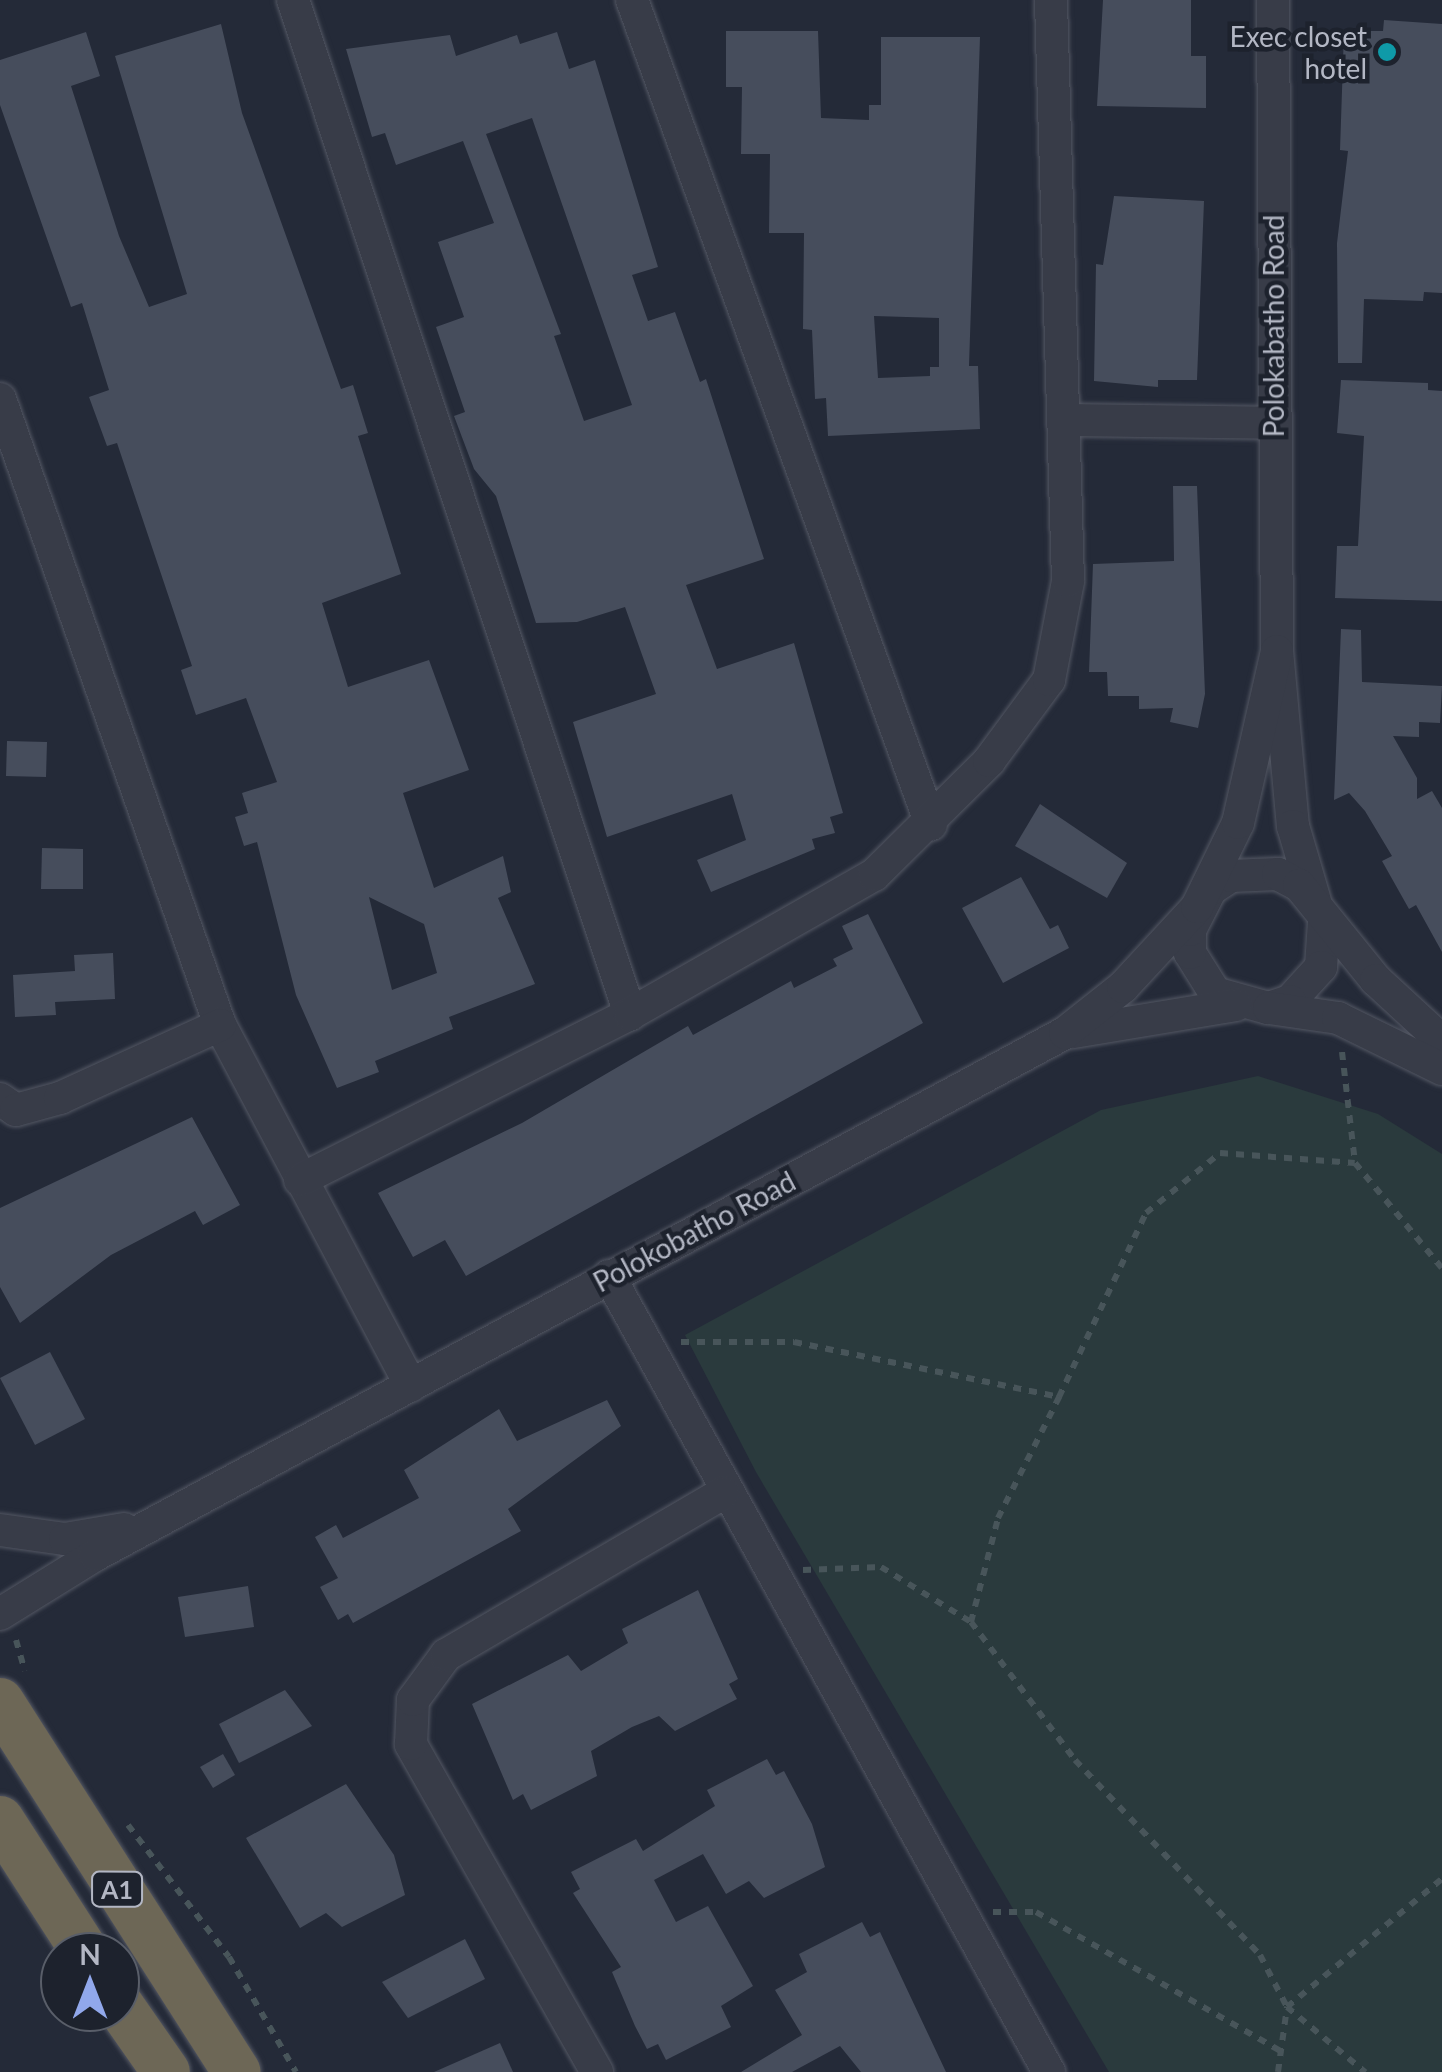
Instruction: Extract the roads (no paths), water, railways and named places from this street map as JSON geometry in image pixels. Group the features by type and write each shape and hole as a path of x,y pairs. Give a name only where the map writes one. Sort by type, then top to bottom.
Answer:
{"highway":[{"name":"A1","path":"15,1696 238,2072"},
{"name":"A1","path":"0,1820 72,1932"},
{"path":"138,2032 166,2072"}],"street":[{"path":"293,0 630,1014"},
{"path":"632,0 931,824"},
{"path":"300,1180 630,1014 874,875 931,824 1050,680 1068,581 1051,0"},
{"name":"Polokabatho Road","path":"1273,0 1276,651"},
{"path":"0,399 220,1025 411,1386"},
{"path":"1066,420 1273,423"},
{"path":"1276,651 1238,823 1197,907 1190,953 1199,976 1252,1006 1338,1018 1442,1069"},
{"path":"1065,1033 1290,1000 1321,967 1320,911 1293,826 1276,651"},
{"path":"1197,907 1232,876 1255,871 1278,874 1320,911 1442,1041"},
{"name":"Polokobatho Road","path":"1,1614 163,1520 609,1276 1065,1033 1123,987 1197,907"},
{"path":"5,1115 220,1025"},
{"path":"609,1276 723,1493 772,1571 954,1912 1049,2072"},
{"path":"597,2072 411,1744 412,1700 446,1655 723,1493"},
{"path":"0,1530 65,1538 163,1520"},
{"path":"0,1838 70,1932"}],"place":[{"name":"Exec closet hotel","path":"1387,52"}]}
